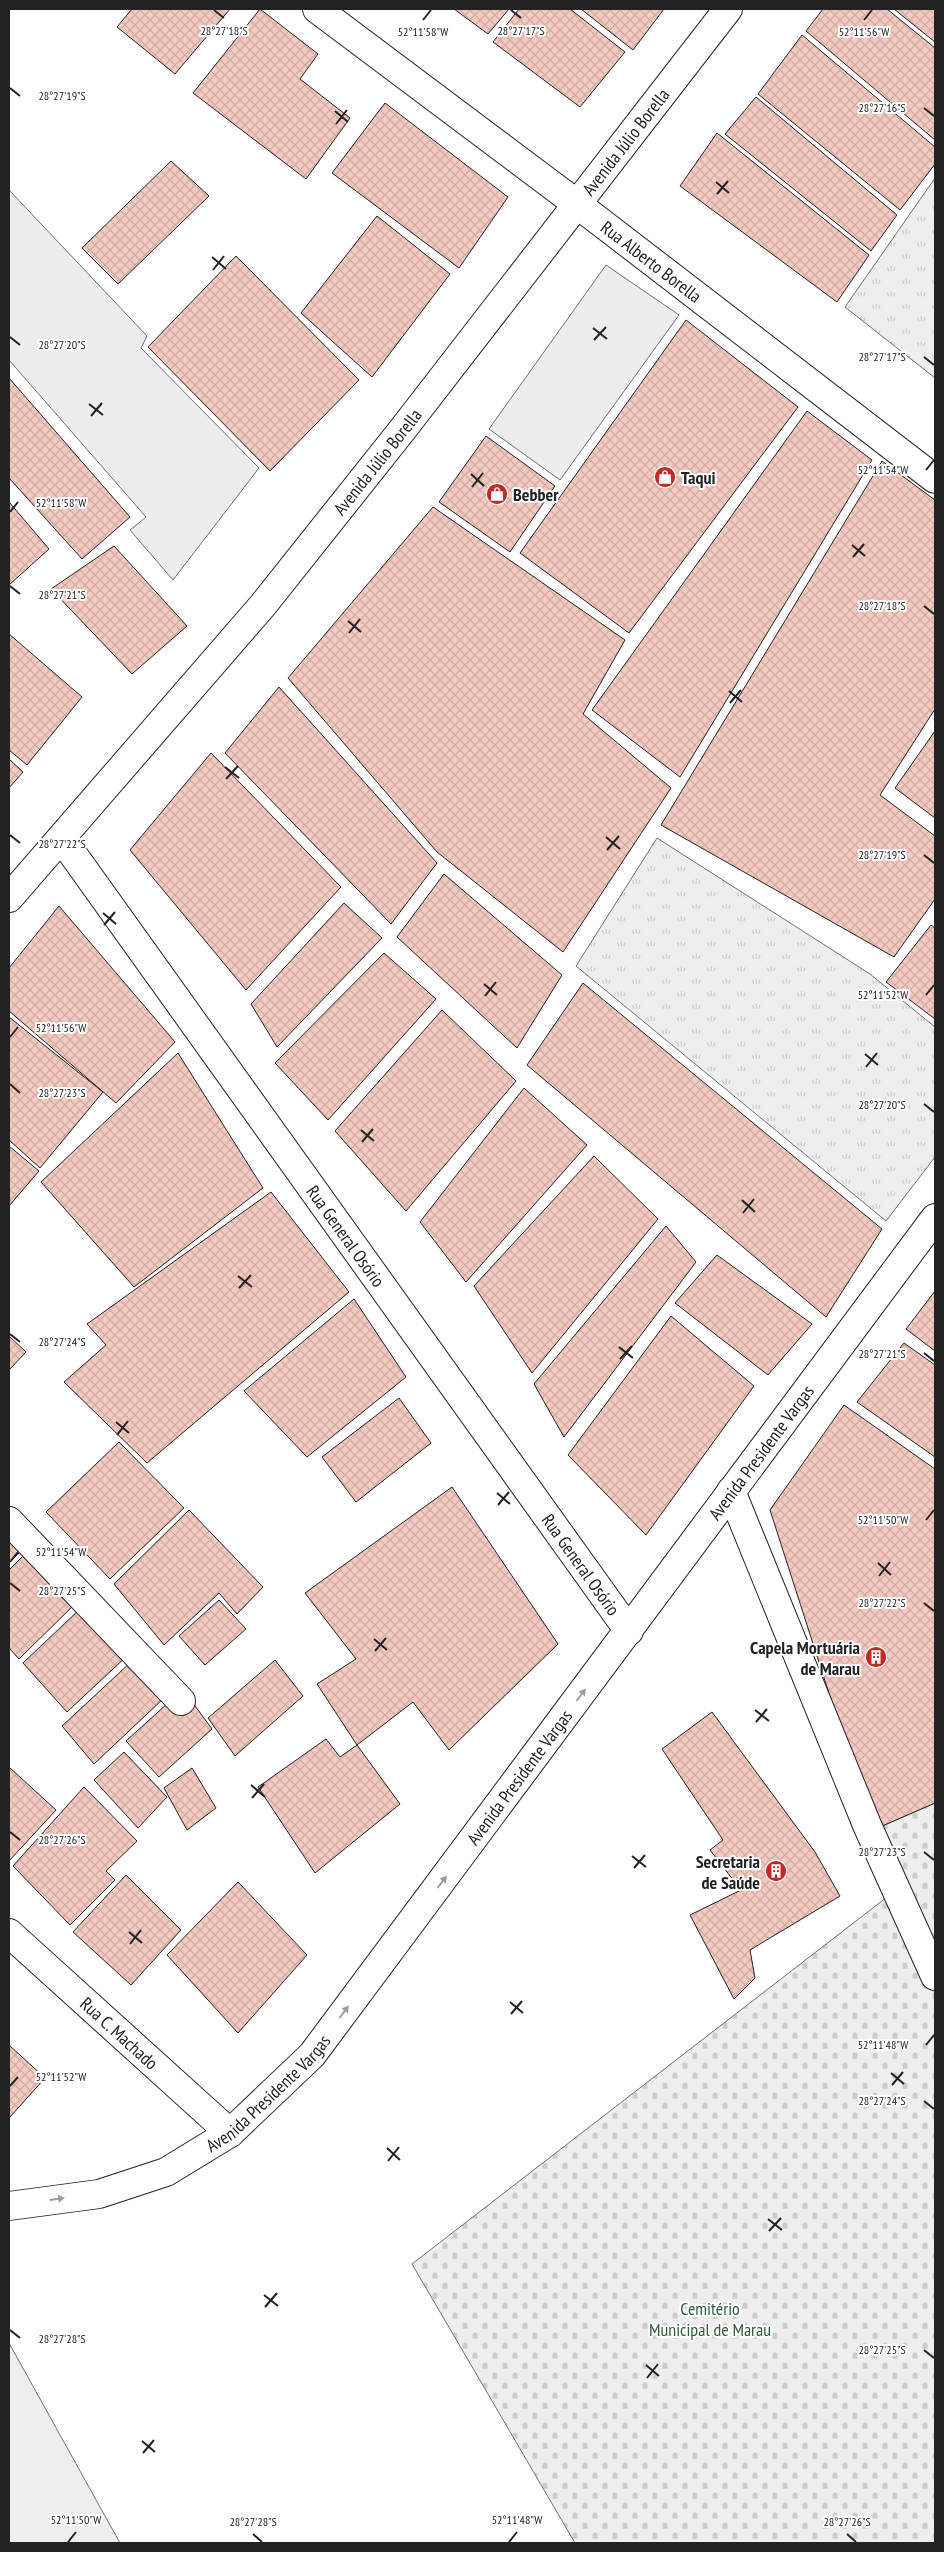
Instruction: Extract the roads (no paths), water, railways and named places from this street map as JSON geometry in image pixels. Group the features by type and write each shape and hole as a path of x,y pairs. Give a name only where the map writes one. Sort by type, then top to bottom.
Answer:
{"street":[{"name":"Rua Alberto Borella","path":"317,9 578,204 935,479"},
{"name":"Avenida Júlio Borella","path":"9,898 263,604 578,204 728,9"},
{"name":"Rua General Osório","path":"62,838 629,1632"},
{"name":"Avenida Presidente Vargas","path":"9,2206 99,2194 166,2172 230,2133 312,2055 629,1632 731,1491 935,1218"},
{"path":"731,1491 867,1825 935,1976"},
{"path":"9,1522 181,1701"},
{"name":"Rua C. Machado","path":"9,1933 230,2133"}],"place":[{"name":"Taqui","path":"665,477"},
{"name":"Bebber","path":"497,494"},
{"name":"Capela Mortuária de Marau","path":"876,1657"},
{"name":"Secretaria de Saúde","path":"776,1871"}],"park label":[{"name":"Cemitério Municipal de Marau","path":"710,2318"}]}
